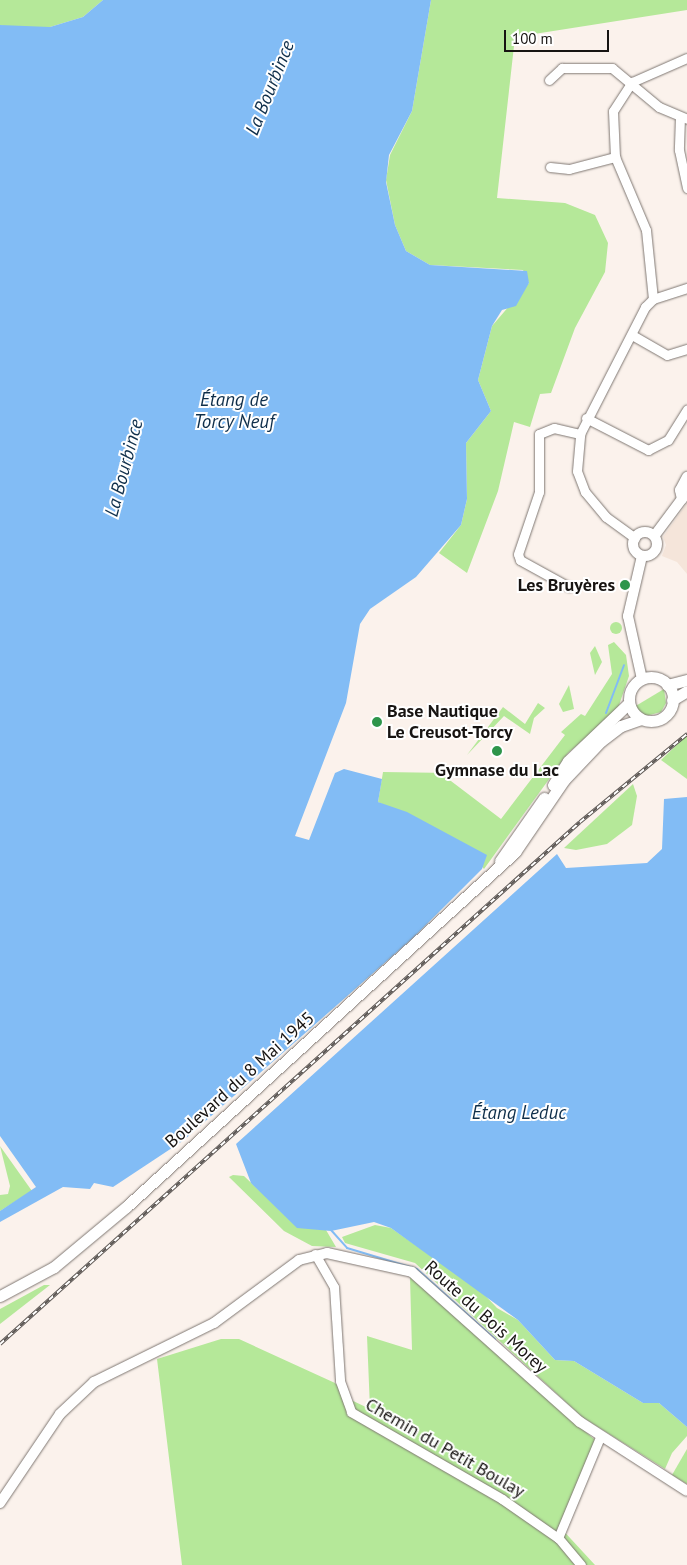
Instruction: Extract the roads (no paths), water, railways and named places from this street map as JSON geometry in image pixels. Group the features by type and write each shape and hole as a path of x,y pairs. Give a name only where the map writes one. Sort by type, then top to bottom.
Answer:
{"main road":[{"path":"672,700 667,685 656,678 642,679 632,689 629,702 641,719 662,718 672,700 687,691"},
{"path":"667,685 687,680"},
{"name":"Boulevard du 8 Mai 1945","path":"492,874 568,761 629,702"},
{"name":"Boulevard du 8 Mai 1945","path":"0,1296 39,1276 83,1245 515,852 587,755 621,726 641,719"}],"street":[{"path":"635,538 597,510 585,492 577,471 580,434 586,418 653,299 646,230 616,157 613,111 632,82 687,58"},
{"path":"549,80 562,68 594,66 618,70 659,107 684,118 679,150 687,188"},
{"path":"550,167 569,169 616,157"},
{"path":"653,299 687,288"},
{"path":"632,335 667,355 687,349"},
{"path":"586,418 648,450 668,440 687,410"},
{"path":"569,587 520,560 518,554 539,492 539,434 554,428 580,434"},
{"path":"642,556 655,551 655,535 684,496 680,490 687,477"},
{"path":"642,556 634,547 635,538 644,531 655,535"},
{"path":"642,556 628,616 642,679"},
{"name":"Route du Bois Morey","path":"0,1503 60,1414 88,1386 214,1323 289,1266 315,1254 335,1254 412,1272 600,1437 687,1491"},
{"name":"Chemin du Petit Boulay","path":"315,1254 334,1287 340,1381 352,1412 502,1499 558,1538 581,1565"},
{"path":"558,1538 600,1437"}],"water":[{"name":"Étang de Torcy Neuf","path":"103,0 431,0 412,111 389,155 386,182 395,225 406,251 430,265 527,271 529,283 516,306 502,310 492,326 478,380 491,411 466,443 467,499 461,525 416,577 370,609 360,624 346,703 295,836 309,840 335,773 344,769 382,779 378,802 407,812 487,855 482,869 413,938 184,1140 113,1187 94,1183 90,1189 63,1187 0,1222 0,1211 36,1187 0,1136 0,25 50,27 83,17"},
{"name":"Étang Leduc","path":"687,797 687,1427 659,1403 643,1403 574,1361 555,1360 518,1320 391,1228 374,1222 331,1231 297,1228 251,1183 236,1144 557,854 566,868 647,863 662,849 664,799"}],"waterway":[{"path":"606,713 624,665"},
{"path":"331,1230 347,1248 417,1269 495,1339"}],"railway":[{"path":"0,1344 580,822 687,734"}],"place":[{"name":"Les Bruyères","path":"625,585"},
{"name":"Base Nautique Le Creusot-Torcy","path":"377,722"},
{"name":"Gymnase du Lac","path":"497,751"}],"water label":[{"name":"La Bourbince","path":"270,88"},
{"name":"La Bourbince","path":"124,468"}]}
